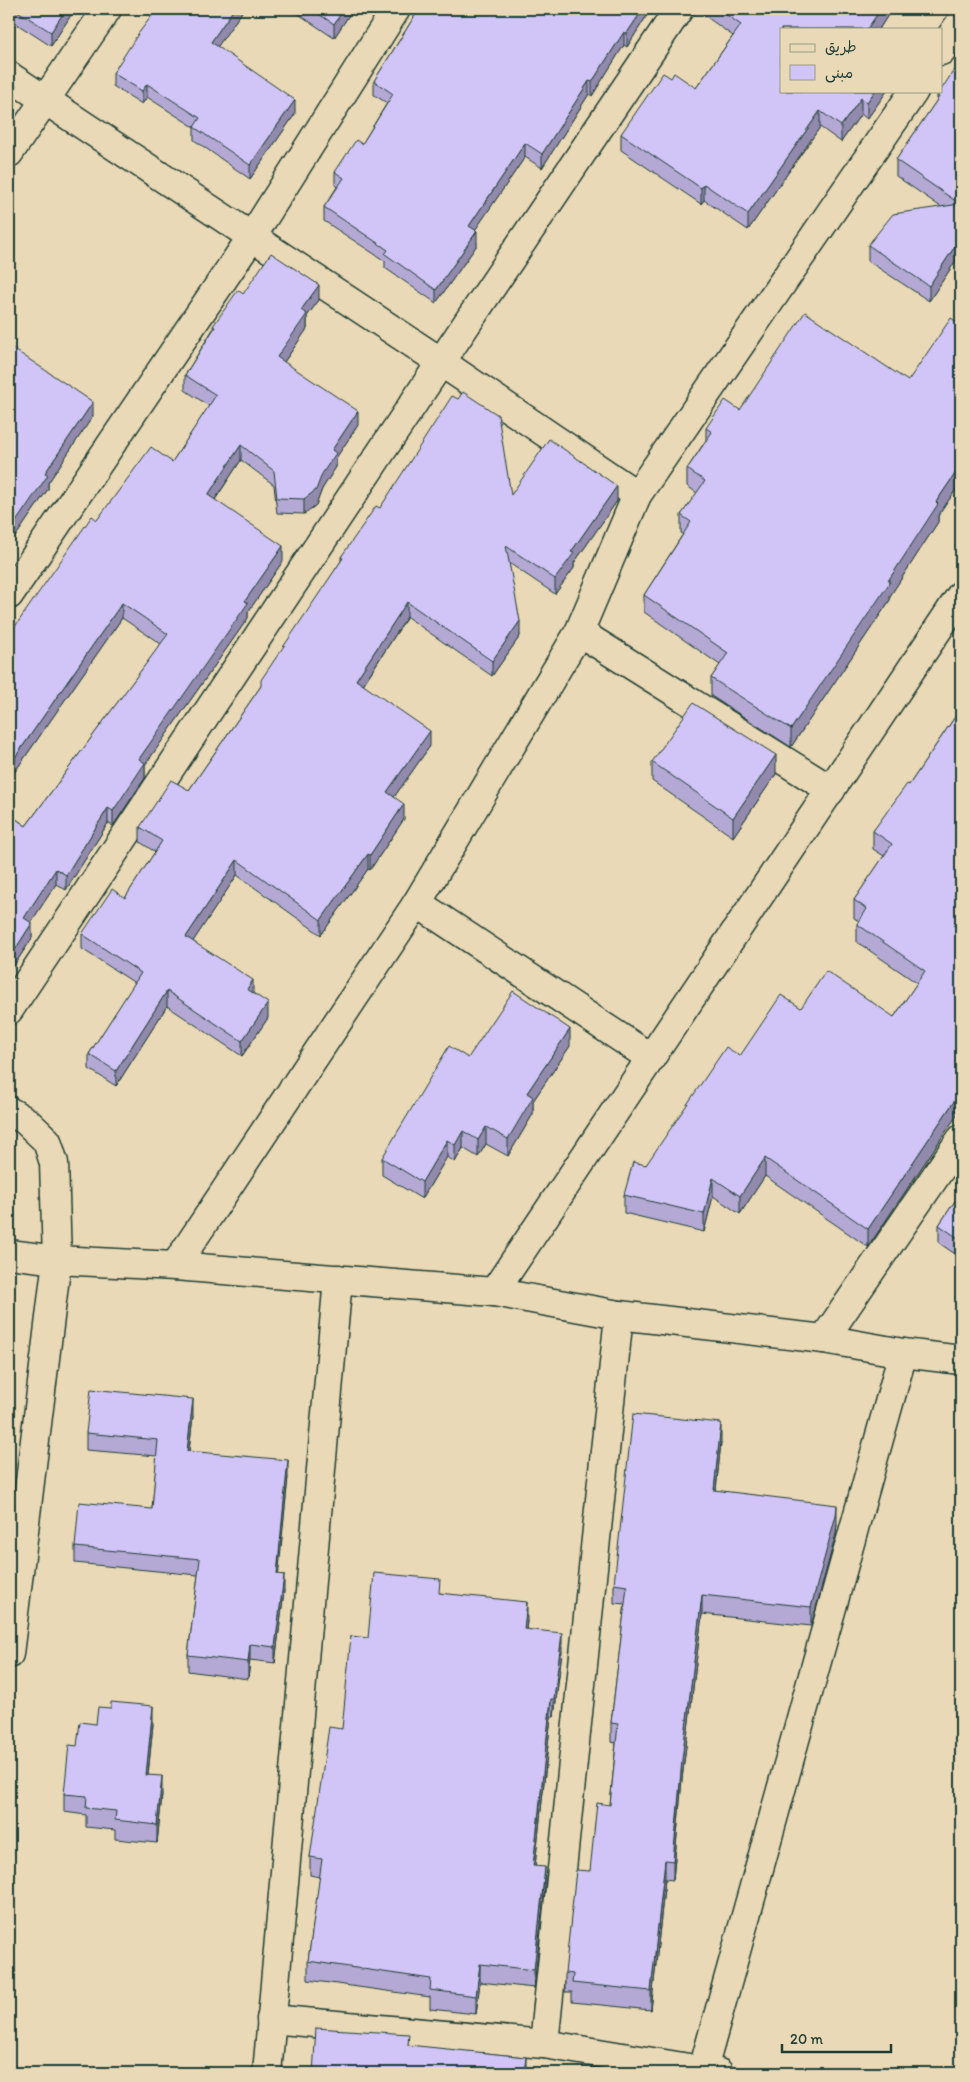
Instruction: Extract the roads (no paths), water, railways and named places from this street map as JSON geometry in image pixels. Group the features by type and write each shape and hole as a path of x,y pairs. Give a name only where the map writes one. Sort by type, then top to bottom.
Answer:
{"street":[{"path":"9,153 107,9"},
{"path":"9,595 251,238 396,9"},
{"path":"9,1010 679,9"},
{"path":"942,50 961,22"},
{"path":"9,76 441,362 637,495"},
{"path":"175,1266 417,903 579,632 637,495 913,92"},
{"path":"494,1292 961,595"},
{"path":"579,632 831,790"},
{"path":"417,903 651,1058"},
{"path":"9,1111 26,1121 47,1141 54,1163 57,1260 9,1654"},
{"path":"824,1339 961,1139"},
{"path":"9,1254 57,1260 175,1266 494,1292 619,1315 824,1339 902,1353 961,1360"},
{"path":"267,2073 338,1279"},
{"path":"544,2044 619,1315"},
{"path":"271,2019 544,2044 708,2073 902,1353"}]}
